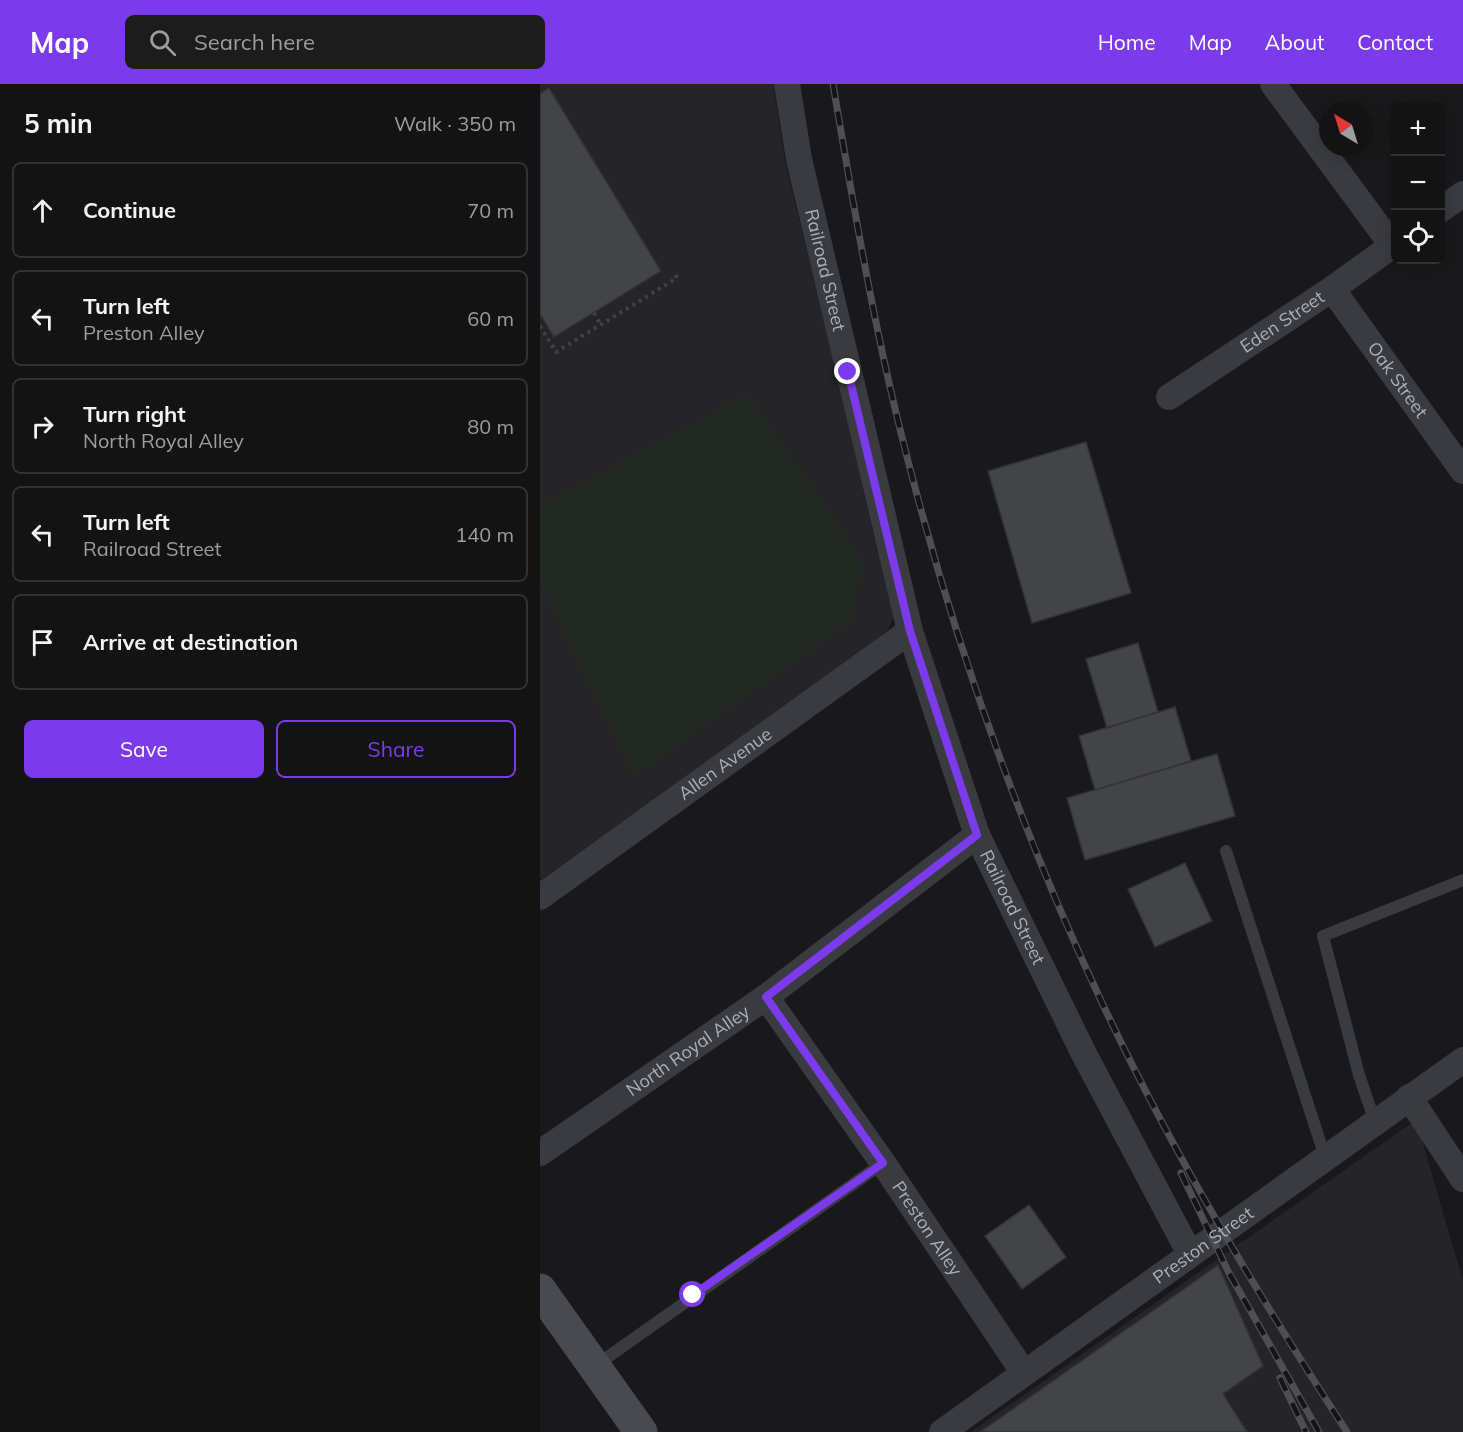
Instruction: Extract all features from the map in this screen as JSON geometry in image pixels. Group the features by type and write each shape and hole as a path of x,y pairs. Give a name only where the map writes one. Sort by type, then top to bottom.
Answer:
{"main road":[{"path":"540,1290 640,1432"}],"street":[{"name":"Railroad Street","path":"787,84 799,159 910,631 977,835 1084,1054 1190,1254"},
{"path":"1274,84 1391,240"},
{"path":"1445,207 1463,194"},
{"name":"Eden Street","path":"1169,397 1332,289 1391,246"},
{"name":"Oak Street","path":"1332,289 1463,471"},
{"name":"Allen Avenue","path":"540,897 910,631"},
{"name":"North Royal Alley","path":"540,1154 766,997 977,835"},
{"name":"Preston Alley","path":"766,997 883,1163 1024,1373"},
{"name":"Preston Street","path":"942,1432 1463,1060"},
{"path":"1409,1097 1463,1179"}],"lane":[{"path":"1226,850 1325,1158"},
{"path":"1375,1122 1359,1075 1323,936 1463,880"},
{"path":"594,1367 883,1163"}],"path":[{"path":"540,326 556,352 677,278 674,271"},
{"path":"594,312 601,325"}],"shaded area":[{"path":"540,84 773,84 786,166 874,537 895,615 888,629 862,654 540,880"},
{"path":"747,394 861,560 850,622 634,776 540,582 540,506"},
{"path":"1416,1120 1463,1281 1463,1432 971,1432"}],"building":[{"path":"549,88 661,271 554,337 540,314 540,94"},
{"path":"1086,442 1131,593 1032,623 988,471"},
{"path":"1138,643 1158,712 1107,728 1086,659"},
{"path":"1175,707 1191,761 1095,790 1079,736"},
{"path":"1217,754 1235,816 1085,860 1067,798"},
{"path":"1185,863 1212,921 1155,947 1128,889"},
{"path":"1029,1205 1066,1257 1022,1289 985,1236"},
{"path":"1218,1265 1263,1366 1223,1394 1247,1432 980,1432"}],"railway":[{"path":"833,84 888,379 917,496 962,646 1013,793 1072,937 1159,1117 1249,1276 1347,1432"},
{"path":"1181,1173 1229,1273 1319,1432"},
{"path":"1280,1378 1306,1432"}],"route":[{"path":"693,1295 883,1163 766,997 977,835 910,631 848,372"}]}
